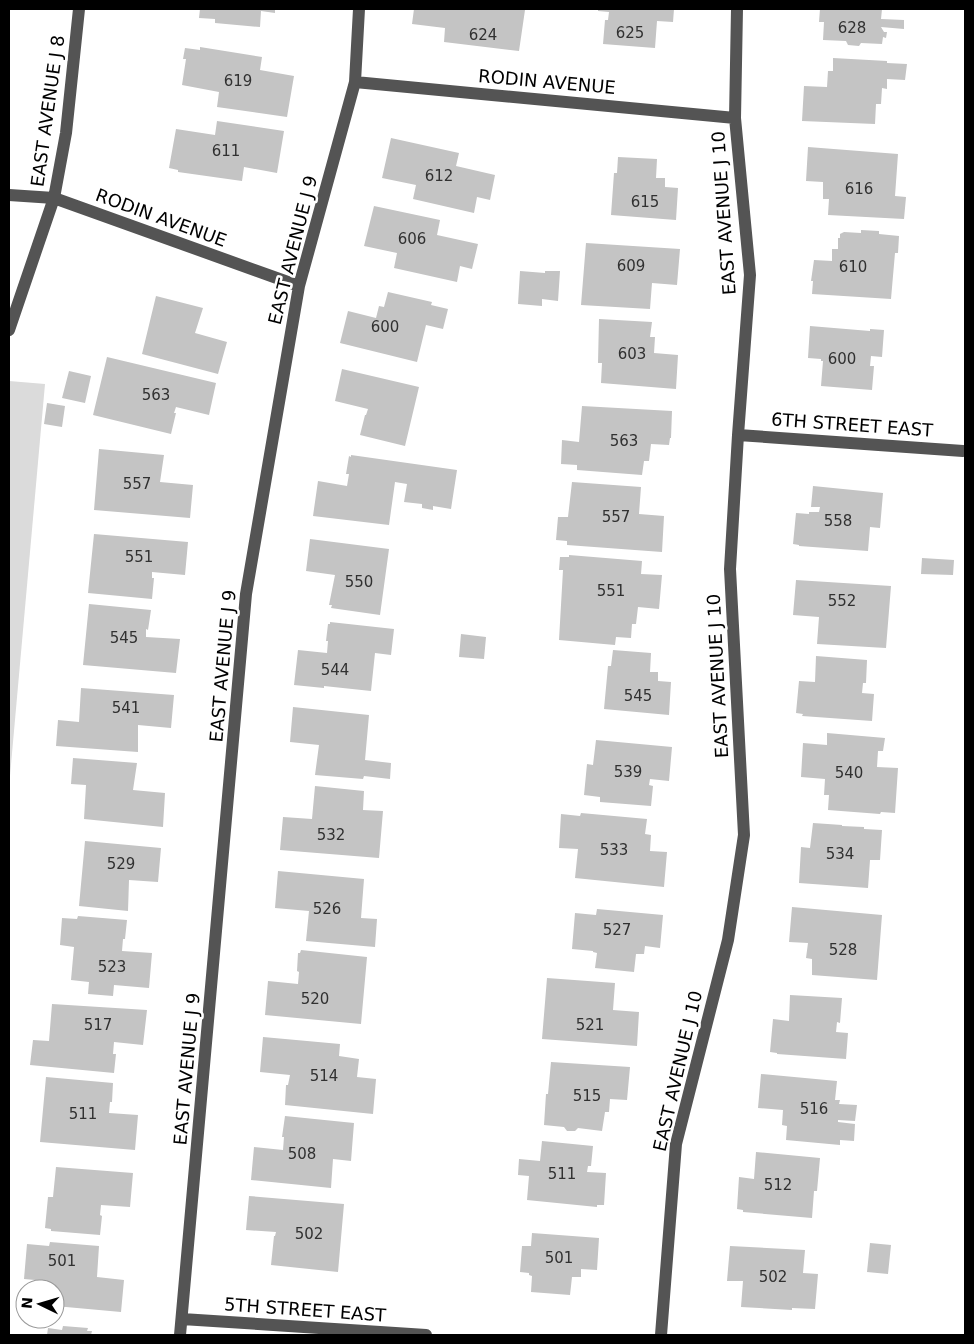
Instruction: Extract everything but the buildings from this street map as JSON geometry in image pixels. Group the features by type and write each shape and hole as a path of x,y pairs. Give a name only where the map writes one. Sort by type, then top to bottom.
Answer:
{"street":[{"name":"EAST AVENUE J 8","path":"9,330 54,198 66,133 79,9"},
{"name":"EAST AVENUE J 9","path":"180,1335 246,594 299,286 355,82 359,9"},
{"name":"EAST AVENUE J 10","path":"661,1335 676,1144 728,940 744,835 730,569 750,275 735,118 737,9"},
{"name":"RODIN AVENUE","path":"355,82 735,118"},
{"name":"RODIN AVENUE","path":"9,195 54,198 299,286"},
{"name":"6TH STREET EAST","path":"738,434 963,451"},
{"name":"5TH STREET EAST","path":"182,1319 426,1335"}],"shaded area":[{"path":"9,381 45,384 9,787"}]}
